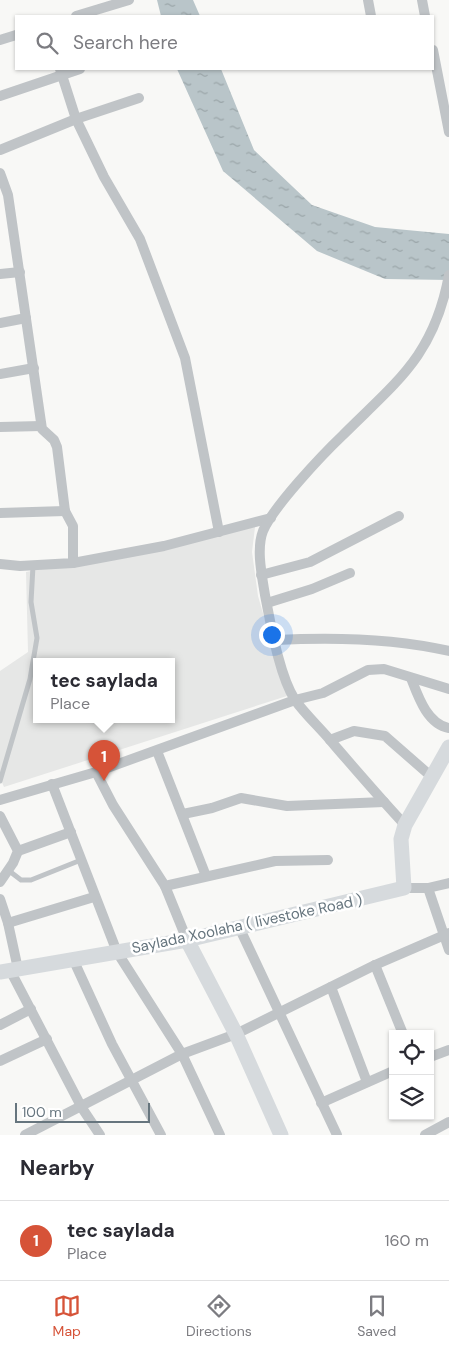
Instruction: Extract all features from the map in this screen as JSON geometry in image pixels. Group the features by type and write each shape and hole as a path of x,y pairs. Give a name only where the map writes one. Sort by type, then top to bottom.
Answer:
{"street":[{"path":"79,15 129,0"},
{"path":"368,0 371,15"},
{"path":"422,0 425,15"},
{"path":"0,40 15,35"},
{"path":"434,55 449,132"},
{"path":"0,96 61,72 74,70"},
{"path":"61,72 76,119 104,177 135,227 185,358 220,532"},
{"path":"0,150 76,119 139,98"},
{"path":"0,173 8,195 41,426 43,432 56,443 65,511 73,526 73,563"},
{"path":"0,221 12,220"},
{"path":"0,274 20,272"},
{"path":"405,825 296,700 283,674 267,603 261,575 260,539 271,518 342,436 381,399 414,363 432,334 449,276"},
{"path":"0,323 26,318"},
{"path":"0,374 34,368"},
{"path":"0,428 41,426"},
{"path":"0,513 65,511"},
{"path":"261,575 310,562 399,516"},
{"path":"0,564 33,566 73,563 164,546 271,518"},
{"path":"267,603 312,589 350,573"},
{"path":"276,640 362,640 430,647 449,651"},
{"path":"0,800 96,772 296,700 323,693 368,670 384,669 449,689"},
{"path":"411,678 429,716 444,727 449,728"},
{"path":"330,740 354,731 385,736 433,778"},
{"path":"449,748 405,825 401,839 404,888 428,888 449,883"},
{"path":"157,751 206,876"},
{"path":"96,772 113,805 165,886 187,940 236,1034 281,1135"},
{"path":"52,784 94,897 117,952 182,1054 220,1135"},
{"path":"183,814 212,808 241,798 287,806 384,802"},
{"path":"0,816 18,851"},
{"path":"0,882 18,851 71,832"},
{"path":"165,886 275,861 328,860"},
{"name":"Saylada Xoolaha ( livestoke Road )","path":"9,970 187,940 404,888"},
{"path":"428,888 446,934 449,950"},
{"path":"8,923 94,897"},
{"path":"0,899 8,923 9,970 82,1108 100,1135"},
{"path":"239,927 281,1013 336,1135"},
{"path":"25,1135 42,1131 131,1080 182,1054 236,1034 375,965 446,934"},
{"path":"73,959 112,1044 161,1135"},
{"path":"375,965 401,1030"},
{"path":"331,987 367,1082"},
{"path":"0,1025 31,1009"},
{"path":"0,1061 47,1039"},
{"path":"434,1056 449,1050"},
{"path":"320,1103 389,1073"},
{"path":"425,1135 449,1122"}],"lane":[{"path":"33,566 30,602 37,638 34,658"},
{"path":"0,781 30,679 33,661"},
{"path":"8,870 21,880 30,880 81,860"}],"shaded area":[{"path":"255,527 252,552 258,596 287,696 4,787 0,778 0,671 28,652 26,572"}],"water":[{"path":"157,0 193,0 200,15 161,15"},
{"path":"177,70 221,70 254,150 312,205 375,227 449,234 449,280 385,279 317,251 223,171"}],"place":[{"name":"tec saylada","path":"104,781"}]}
